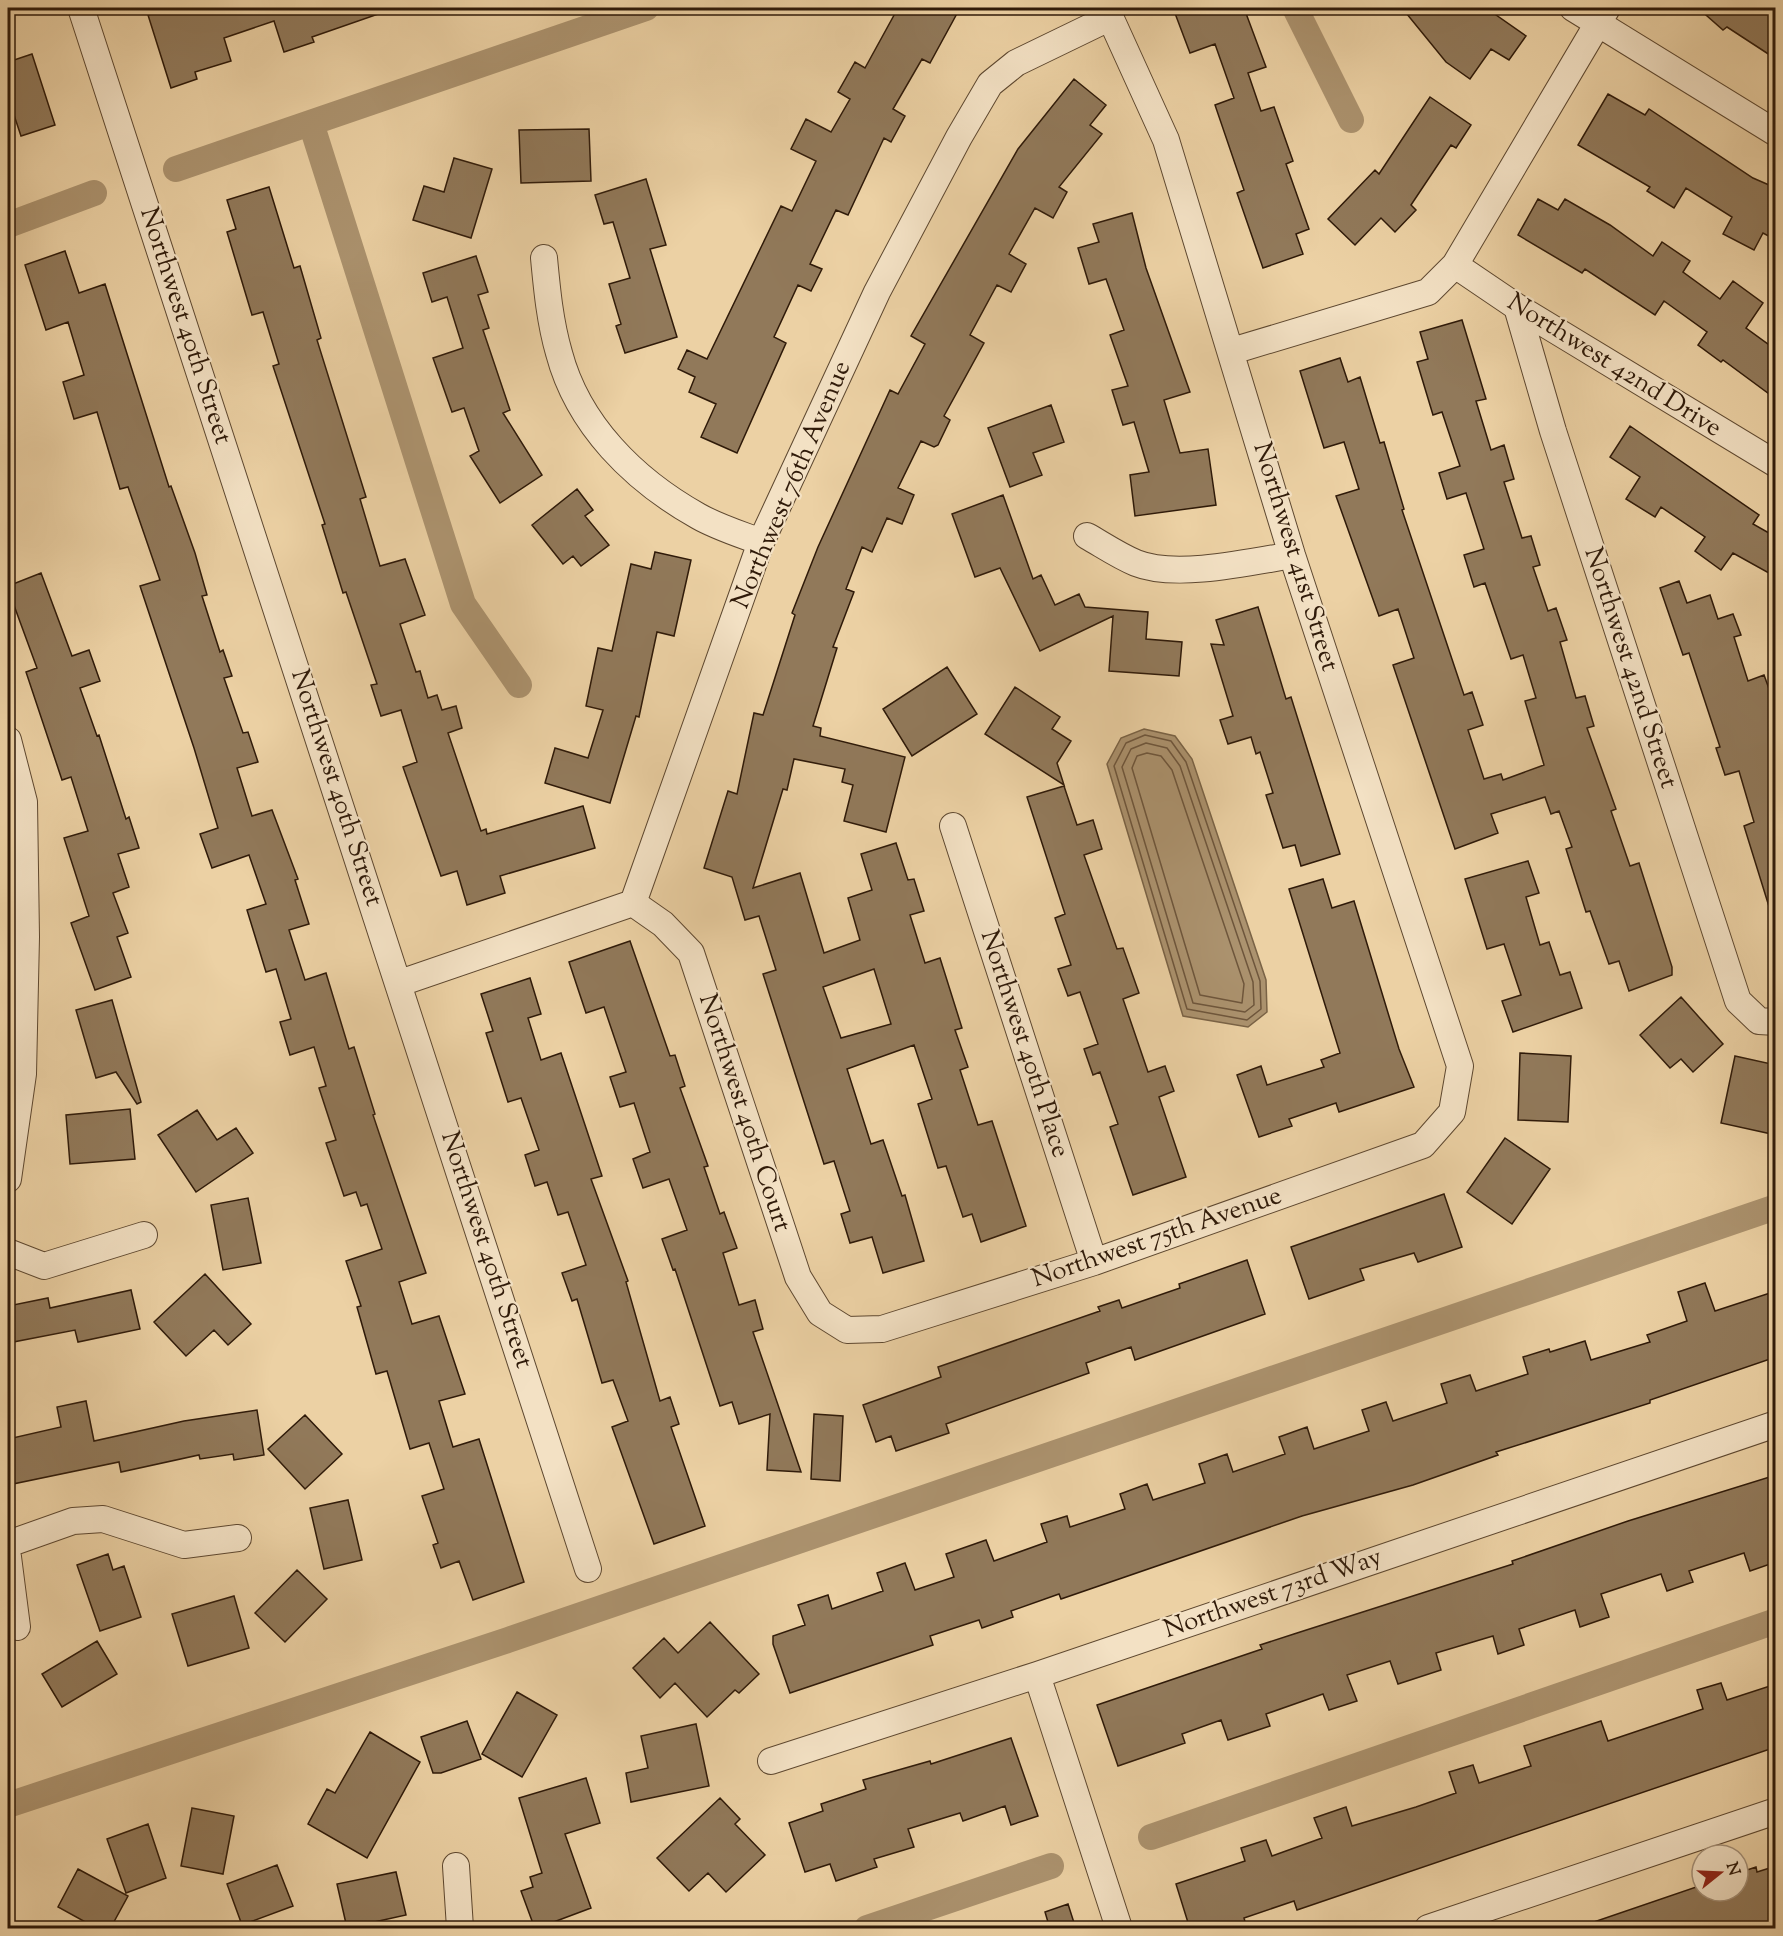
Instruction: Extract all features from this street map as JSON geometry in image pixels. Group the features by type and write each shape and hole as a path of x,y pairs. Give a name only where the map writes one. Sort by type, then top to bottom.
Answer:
{"street":[{"name":"Northwest 40th Street","path":"81,8 400,983 588,1569"},
{"path":"1573,8 1603,15 1776,133"},
{"name":"Northwest 41st Street","path":"1109,12 1166,140 1232,351 1292,555 1460,1066 1452,1112"},
{"name":"Northwest 76th Avenue","path":"633,903 761,542 877,292 990,84 1016,63 1109,12"},
{"path":"1232,351 1428,292 1455,265 1603,15"},
{"path":"544,258 550,314 559,355 576,396 596,431 623,462 656,489 699,516 761,542"},
{"name":"Northwest 42nd Drive","path":"1455,265 1517,307 1776,464"},
{"name":"Northwest 42nd Street","path":"1517,307 1552,431 1738,1001 1767,1021"},
{"path":"1087,536 1137,564 1178,569 1215,568 1292,555"},
{"path":"8,740 24,802 26,937 23,1074 8,1179"},
{"name":"Northwest 40th Place","path":"953,826 1094,1262"},
{"path":"400,983 633,903"},
{"name":"Northwest 40th Court","path":"633,903 663,924 691,953 798,1277 820,1313 846,1330"},
{"name":"Northwest 75th Avenue","path":"846,1330 882,1329 1094,1262 1424,1145 1452,1112"},
{"path":"8,1252 44,1266 144,1235"},
{"name":"Northwest 73rd Way","path":"771,1761 1037,1675 1776,1424"},
{"path":"8,1544 73,1521 103,1519 184,1545 238,1538"},
{"path":"8,1557 17,1627"},
{"path":"1037,1675 1119,1929"},
{"path":"1428,1929 1776,1811"},
{"path":"456,1866 460,1929"}],"water":[{"path":"1144,729 1175,736 1192,759 1266,980 1267,1012 1248,1027 1183,1016 1107,764 1121,738"}],"building":[{"path":"172,8 387,8 387,11 312,37 314,42 284,52 274,21 224,38 231,61 195,72 197,79 171,88 148,15"},
{"path":"898,8 960,8 930,63 922,59 893,109 905,116 891,142 884,138 848,215 836,210 810,264 822,269 811,291 798,285 774,337 786,343 737,453 701,437 716,404 689,392 695,377 678,369 687,350 707,359 781,206 792,211 816,161 791,149 806,119 831,132 850,99 838,92 855,62 865,68"},
{"path":"1173,8 1244,8 1266,67 1248,73 1261,111 1274,107 1293,161 1286,164 1309,229 1296,234 1303,254 1263,268 1237,193 1244,190 1215,105 1234,98 1215,44 1190,53"},
{"path":"1402,8 1486,8 1526,36 1509,60 1491,49 1470,79 1446,62"},
{"path":"1698,8 1776,8 1776,59 1727,27 1723,30"},
{"path":"32,54 55,125 21,136 12,109 8,111 8,62"},
{"path":"1074,79 1106,105 1090,125 1102,134 1059,187 1067,192 1053,218 1035,208 1009,254 1026,264 1011,292 997,285 970,335 984,343 944,416 950,420 938,445 934,447 921,441 898,488 914,495 902,524 887,518 872,552 862,547 846,589 854,592 833,647 837,648 813,726 821,728 820,736 905,757 886,832 844,821 853,785 842,782 845,769 794,759 787,790 783,789 753,888 800,873 824,953 860,940 848,898 872,890 861,854 896,843 908,880 914,879 924,911 910,915 925,963 940,958 962,1028 955,1030 968,1067 960,1070 978,1125 992,1121 1026,1226 981,1242 972,1214 963,1217 946,1166 938,1168 918,1104 932,1099 914,1045 847,1069 871,1144 883,1140 902,1196 905,1195 924,1261 883,1273 872,1237 850,1243 841,1214 850,1211 834,1161 824,1164 763,974 776,970 759,916 745,920 732,877 704,868 728,791 737,794 754,713 763,715 795,615 792,613 818,547 890,390 898,394 925,344 911,336 1018,149","holes":["874,969 891,1024 841,1038 823,987"]},
{"path":"1608,94 1645,115 1649,109 1753,178 1776,188 1776,240 1763,233 1754,250 1723,234 1732,217 1686,188 1674,208 1647,191 1650,187 1578,145"},
{"path":"1430,97 1471,125 1456,148 1451,145 1411,205 1416,210 1395,232 1381,218 1355,245 1328,219 1375,170 1379,174"},
{"path":"589,129 591,181 521,183 519,130"},
{"path":"454,158 492,169 471,238 413,220 424,186 444,192"},
{"path":"646,179 666,245 650,249 677,337 625,353 616,326 621,324 609,284 630,278 613,222 604,224 595,195"},
{"path":"269,187 294,268 300,266 321,338 317,340 366,497 360,499 380,566 405,559 425,615 400,624 416,672 420,671 428,698 437,695 442,710 456,706 462,728 448,733 481,831 486,829 487,834 583,806 595,848 500,876 505,893 467,905 457,871 441,876 403,767 417,762 401,710 381,716 371,685 377,684 346,592 343,593 322,525 325,524 273,366 279,364 263,312 252,315 227,232 236,229 227,200"},
{"path":"1538,199 1558,210 1565,199 1610,225 1653,256 1662,242 1690,261 1683,272 1720,299 1733,281 1763,303 1746,328 1776,350 1776,399 1723,360 1721,362 1698,345 1707,332 1664,301 1655,315 1585,269 1582,273 1518,235"},
{"path":"1132,213 1146,268 1190,392 1164,400 1180,453 1208,449 1216,505 1135,516 1130,475 1149,472 1134,422 1123,425 1112,390 1128,386 1110,335 1124,330 1106,279 1089,284 1078,248 1099,242 1093,224"},
{"path":"65,251 79,293 105,284 169,487 171,486 195,553 207,595 202,596 220,652 223,650 232,676 224,678 243,733 248,732 258,762 237,768 252,816 272,810 298,879 295,880 309,924 289,930 305,980 326,973 349,1049 354,1047 375,1114 373,1115 426,1273 399,1282 412,1324 439,1316 465,1394 439,1401 453,1447 479,1439 524,1582 473,1600 459,1561 441,1568 433,1545 438,1543 422,1496 444,1489 429,1443 410,1449 387,1371 376,1374 357,1307 361,1306 346,1261 382,1249 367,1204 361,1206 356,1192 344,1196 326,1143 336,1140 319,1088 326,1086 314,1047 290,1055 280,1022 291,1019 276,969 266,972 247,910 266,904 249,855 212,868 200,834 218,828 140,586 160,580 128,487 120,489 97,412 74,419 63,382 84,375 68,322 46,330 25,265"},
{"path":"476,256 488,292 478,295 489,328 483,330 510,410 503,413 542,475 500,503 470,456 479,451 464,408 452,412 433,358 463,348 447,297 432,302 423,273"},
{"path":"1462,320 1486,399 1476,401 1491,450 1504,445 1514,479 1504,482 1522,538 1531,536 1540,565 1533,567 1548,611 1556,608 1567,640 1560,642 1576,698 1585,696 1594,726 1587,728 1616,809 1611,811 1630,866 1639,863 1672,967 1672,975 1629,991 1619,961 1609,964 1590,911 1586,912 1566,849 1572,847 1559,811 1551,814 1545,797 1491,814 1498,833 1455,849 1393,665 1414,658 1398,609 1379,616 1336,496 1359,489 1344,442 1324,448 1300,371 1340,358 1348,382 1360,377 1380,443 1384,442 1404,509 1402,510 1464,695 1472,692 1483,725 1468,730 1484,779 1501,774 1503,780 1544,765 1525,701 1536,698 1523,655 1511,659 1485,583 1474,587 1464,555 1484,549 1466,493 1447,499 1439,473 1460,466 1442,412 1433,415 1417,362 1428,359 1420,332"},
{"path":"1051,405 1064,442 1033,453 1042,475 1010,487 988,428"},
{"path":"1630,426 1759,515 1753,524 1776,537 1776,577 1733,553 1721,570 1695,551 1705,537 1661,507 1655,517 1626,499 1640,477 1610,457"},
{"path":"577,489 593,510 585,516 609,545 581,566 573,556 563,564 532,525"},
{"path":"1003,495 1033,579 1041,575 1055,605 1079,594 1085,607 1148,612 1146,639 1182,642 1179,676 1109,671 1113,616 1040,651 1000,568 975,577 952,514"},
{"path":"655,552 691,560 674,636 657,632 639,717 636,716 610,803 545,783 555,748 588,758 603,710 586,706 598,648 612,651 631,564 651,569"},
{"path":"41,573 72,656 89,650 100,681 80,688 97,736 99,735 126,819 129,817 139,848 118,854 129,887 113,893 128,933 117,937 131,977 95,990 71,923 89,916 64,838 88,831 71,777 62,780 26,672 37,668 8,589 8,586"},
{"path":"1679,581 1687,603 1710,595 1718,619 1733,614 1741,635 1734,637 1748,681 1764,675 1776,708 1776,913 1771,913 1744,826 1754,822 1739,771 1725,775 1716,748 1720,747 1689,653 1683,655 1660,588"},
{"path":"1258,607 1286,699 1291,697 1340,854 1301,866 1295,845 1283,848 1266,795 1273,793 1260,752 1256,754 1251,737 1228,744 1220,720 1233,716 1211,644 1224,645 1216,620"},
{"path":"947,667 977,714 912,756 883,709"},
{"path":"1015,687 1060,717 1052,729 1071,741 1057,763 1064,785 985,734"},
{"path":"1064,786 1077,825 1093,820 1102,849 1084,855 1117,949 1123,948 1139,993 1123,999 1148,1072 1165,1066 1174,1091 1159,1097 1186,1177 1133,1195 1110,1127 1118,1124 1100,1072 1093,1075 1084,1049 1098,1044 1080,992 1068,996 1058,969 1071,965 1055,918 1065,914 1027,797"},
{"path":"1528,861 1539,893 1526,897 1540,945 1549,942 1560,975 1570,972 1582,1008 1513,1032 1502,1001 1521,995 1504,944 1487,949 1465,879"},
{"path":"1323,879 1332,908 1354,901 1399,1049 1414,1087 1339,1112 1336,1103 1289,1119 1292,1126 1259,1137 1237,1075 1261,1066 1267,1085 1324,1067 1321,1060 1340,1053 1289,889"},
{"path":"630,941 670,1056 675,1055 685,1086 680,1088 708,1166 704,1167 720,1214 724,1212 737,1248 723,1253 739,1305 755,1300 763,1329 753,1332 801,1472 767,1470 770,1414 739,1424 732,1402 720,1406 675,1269 673,1270 662,1239 687,1230 669,1179 643,1188 633,1159 650,1152 634,1103 620,1107 610,1077 626,1072 604,1007 586,1013 569,962"},
{"path":"530,978 541,1014 528,1018 541,1060 561,1053 602,1176 591,1179 628,1281 626,1282 660,1401 670,1397 679,1424 671,1427 705,1526 654,1544 612,1427 628,1421 613,1380 602,1383 577,1299 572,1301 562,1273 586,1265 568,1212 558,1215 547,1182 535,1186 525,1155 539,1150 521,1098 508,1102 486,1033 493,1031 481,994"},
{"path":"1681,997 1723,1044 1693,1072 1681,1059 1670,1068 1640,1035"},
{"path":"112,1000 141,1102 137,1104 116,1072 96,1078 76,1010"},
{"path":"1520,1053 1571,1056 1568,1122 1518,1120"},
{"path":"1735,1056 1776,1065 1776,1135 1721,1123"},
{"path":"130,1109 135,1159 70,1164 66,1115"},
{"path":"197,1110 217,1140 236,1128 253,1153 196,1192 158,1135"},
{"path":"1505,1138 1550,1169 1512,1224 1467,1192"},
{"path":"1444,1194 1462,1247 1418,1262 1414,1253 1360,1269 1364,1280 1309,1299 1291,1247"},
{"path":"248,1198 261,1263 223,1270 211,1205"},
{"path":"1247,1260 1265,1314 1135,1360 1131,1347 1086,1363 1089,1373 946,1424 949,1433 896,1451 891,1436 876,1442 863,1405 941,1377 938,1367 1100,1311 1098,1307 1119,1300 1122,1308 1180,1288 1179,1284"},
{"path":"205,1274 251,1324 228,1345 214,1330 186,1356 154,1322"},
{"path":"1705,1283 1715,1311 1776,1291 1776,1357 1650,1400 1650,1403 1496,1452 1498,1455 1413,1485 1302,1516 1061,1599 1059,1594 1011,1611 1013,1617 982,1628 979,1620 930,1636 933,1645 790,1693 773,1644 773,1636 805,1625 798,1605 828,1595 832,1609 883,1591 877,1573 905,1563 915,1590 954,1577 946,1554 986,1540 994,1561 1047,1542 1041,1524 1067,1516 1070,1527 1125,1509 1120,1494 1147,1484 1153,1500 1205,1483 1199,1464 1227,1454 1233,1472 1285,1454 1279,1437 1307,1427 1314,1449 1369,1431 1362,1410 1386,1402 1393,1421 1447,1403 1441,1384 1470,1375 1476,1391 1528,1374 1523,1357 1549,1349 1550,1352 1585,1341 1591,1360 1650,1342 1647,1335 1687,1321 1678,1292"},
{"path":"131,1290 140,1329 78,1342 75,1330 8,1343 8,1306 48,1298 50,1308"},
{"path":"86,1401 94,1441 184,1421 257,1410 264,1455 234,1460 233,1454 200,1459 199,1455 121,1472 119,1462 8,1485 8,1439 61,1427 57,1407"},
{"path":"814,1414 843,1416 840,1481 811,1479"},
{"path":"305,1415 342,1454 305,1489 268,1449"},
{"path":"1776,1475 1776,1562 1750,1571 1744,1553 1689,1571 1693,1582 1667,1591 1661,1574 1601,1594 1609,1617 1580,1627 1575,1610 1519,1629 1524,1645 1498,1654 1493,1636 1436,1653 1441,1670 1398,1684 1390,1661 1347,1675 1357,1701 1329,1710 1323,1694 1266,1714 1270,1726 1228,1740 1221,1720 1182,1734 1185,1743 1118,1766 1097,1705 1262,1649 1260,1645 1513,1564 1512,1561 1628,1521"},
{"path":"348,1500 362,1560 324,1569 310,1508"},
{"path":"108,1554 113,1570 124,1566 141,1617 100,1631 77,1565"},
{"path":"297,1570 327,1599 285,1642 255,1613"},
{"path":"234,1596 249,1648 188,1666 172,1614"},
{"path":"710,1622 759,1674 739,1693 735,1690 707,1717 675,1683 660,1698 633,1668 664,1638 678,1653"},
{"path":"97,1641 117,1674 62,1707 42,1674"},
{"path":"1721,1683 1727,1700 1776,1684 1776,1747 1297,1910 1294,1901 1244,1918 1247,1929 1190,1929 1176,1884 1245,1861 1241,1848 1266,1840 1272,1856 1322,1838 1314,1818 1346,1807 1352,1826 1456,1793 1449,1772 1473,1765 1479,1783 1531,1766 1524,1746 1601,1721 1608,1741 1703,1709 1697,1690"},
{"path":"517,1692 557,1715 522,1777 482,1754"},
{"path":"467,1721 481,1759 441,1773 433,1773 421,1737"},
{"path":"696,1724 709,1786 631,1802 626,1773 648,1768 641,1736"},
{"path":"370,1732 420,1762 367,1858 308,1824 327,1789 335,1793"},
{"path":"1011,1738 1038,1816 1011,1825 1005,1806 963,1821 960,1813 908,1829 914,1847 874,1859 877,1867 836,1881 830,1864 805,1872 789,1823 823,1811 821,1804 866,1789 863,1780 930,1761 931,1764"},
{"path":"586,1778 600,1823 565,1834 591,1908 535,1929 521,1891 533,1887 530,1877 542,1873 519,1798"},
{"path":"720,1798 740,1819 735,1824 765,1855 726,1892 708,1873 689,1891 657,1858"},
{"path":"192,1808 234,1816 223,1874 181,1866"},
{"path":"148,1824 166,1878 126,1893 107,1839"},
{"path":"277,1865 293,1906 242,1925 227,1884"},
{"path":"1776,1866 1776,1929 1586,1929 1585,1925 1690,1889 1690,1903 1750,1903 1750,1869 1756,1867 1757,1872"},
{"path":"78,1869 128,1896 110,1929 98,1929 58,1907"},
{"path":"396,1872 406,1915 347,1928 337,1884"},
{"path":"1068,1904 1076,1929 1050,1929 1045,1912"}],"waterway":[{"path":"176,169 646,8"},
{"path":"1295,8 1351,120"},
{"path":"311,123 463,604 519,685"},
{"path":"8,225 94,193"},
{"path":"8,1805 508,1640 1776,1207"},
{"path":"1151,1837 1776,1621"},
{"path":"867,1928 1051,1866"}]}
